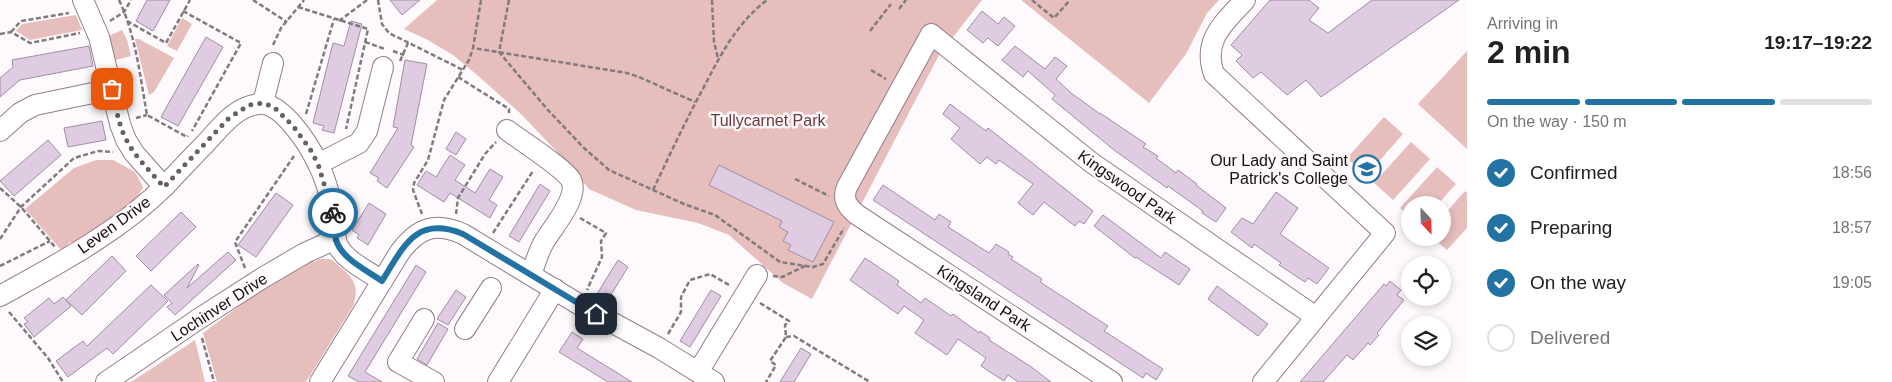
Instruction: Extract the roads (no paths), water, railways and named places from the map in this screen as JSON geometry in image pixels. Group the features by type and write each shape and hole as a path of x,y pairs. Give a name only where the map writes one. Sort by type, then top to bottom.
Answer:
{"street":[{"path":"1245,0 1215,36 1210,49 1210,62 1214,74 1385,233 1263,382"},
{"path":"84,3 96,30 126,140 164,187"},
{"name":"Kingswood Park","path":"851,208 844,193 931,34 1092,163 1316,317"},
{"path":"273,63 269,105 297,131 314,156 332,207 336,239 339,247 351,260 382,281"},
{"path":"314,156 359,144 367,131 383,66"},
{"path":"0,131 20,114 35,105 112,89"},
{"name":"Leven Drive","path":"3,302 137,212 164,187 229,118 249,105 269,105"},
{"path":"507,130 542,155 567,175 572,182 572,196 543,244 531,275"},
{"name":"Kingsland Park","path":"851,208 1112,382"},
{"path":"327,380 382,281 410,240 421,232 428,230 448,228 454,231 580,305 659,348 706,377 745,294 757,275"},
{"name":"Lochinver Drive","path":"106,382 272,272 305,253 336,239"},
{"path":"465,329 491,288"},
{"path":"498,382 555,289"},
{"path":"424,319 398,362 434,382"}],"place":[{"name":"Our Lady and Saint Patrick's College","path":"1367,169"}],"park label":[{"name":"Tullycarnet Park","path":"768,120"}]}
